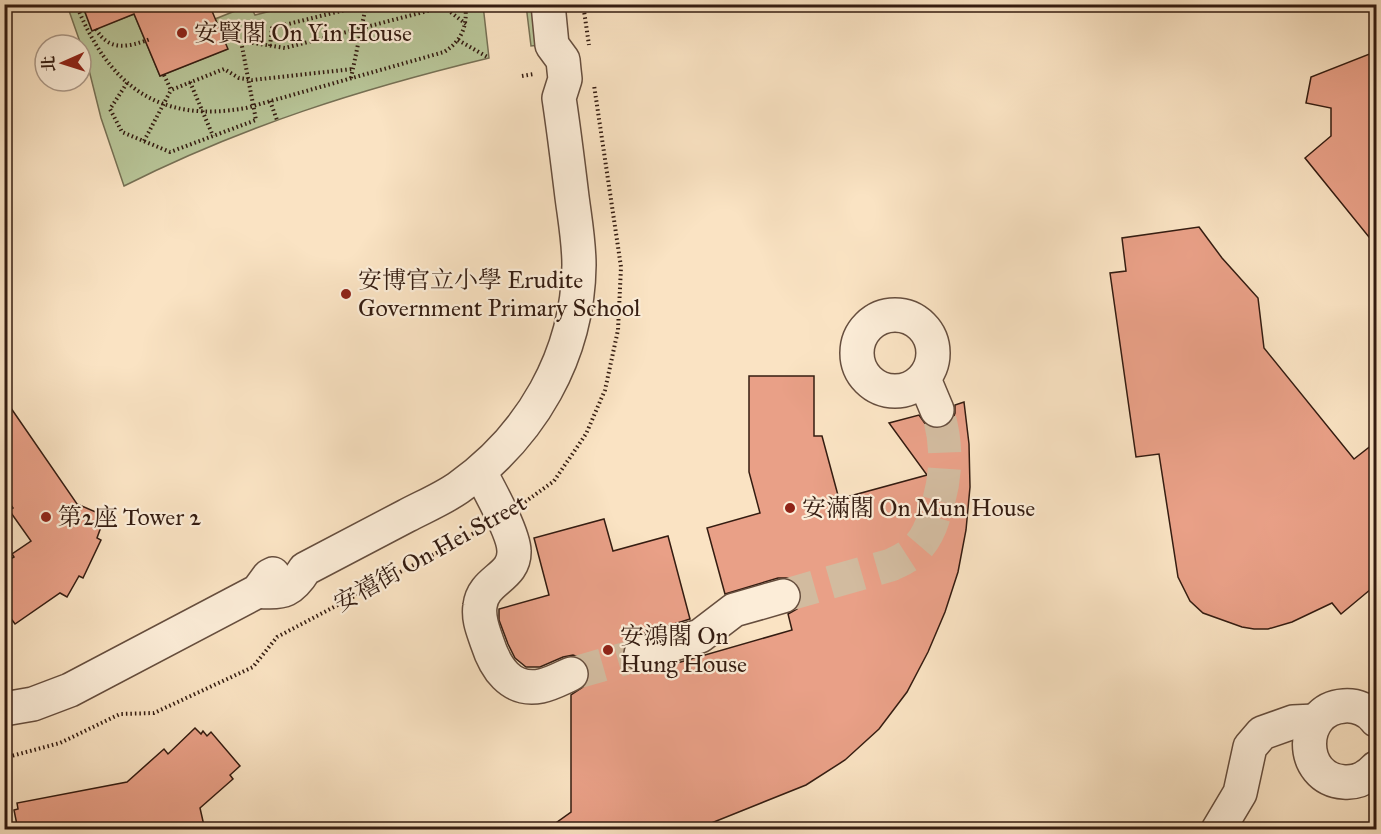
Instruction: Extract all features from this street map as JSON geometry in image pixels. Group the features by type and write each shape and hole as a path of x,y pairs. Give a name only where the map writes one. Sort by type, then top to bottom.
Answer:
{"street":[{"name":"安禧街 On Hei Street","path":"4,709 33,704 70,690 258,591 269,576 287,567 305,568 456,490 503,451 540,402 555,375 572,321 579,274 578,236 559,98 565,79 563,60 552,45 548,4"},
{"path":"924,379 937,410"},
{"path":"480,471 498,520 514,545 515,554 513,562 502,577 488,586 480,604 479,615 492,657 505,676 524,685 544,685 571,674"},
{"path":"641,654 700,636 734,610 783,596"},
{"path":"1377,720 1363,709 1350,705 1337,706 1325,712 1315,722 1310,733 1310,751 1317,768 1326,776 1337,781 1350,782 1362,779 1377,768"},
{"path":"1218,830 1240,793 1250,747 1262,733 1293,722 1315,722"}],"path":[{"path":"76,4 99,52 111,69 127,83 163,104 183,110 203,112 225,112 253,106 444,52 458,40 466,24 465,4"},
{"path":"270,46 272,28 367,5 351,78"},
{"path":"127,83 110,109 122,132 170,152 256,120 241,41 285,48 442,6 466,24"},
{"path":"96,29 105,40 118,46 132,46 150,39"},
{"path":"458,40 489,58"},
{"path":"144,141 171,90 224,69 248,80 353,69"},
{"path":"522,76 534,74"},
{"path":"164,75 171,90"},
{"path":"190,82 213,136"},
{"path":"270,101 277,120"},
{"name":"安禧街 On Hei Street","path":"4,758 60,743 120,714 154,713 254,667 277,637 498,520 554,481 586,434 605,390 618,330 621,267 600,125"}],"green space":[{"path":"67,5 82,5 92,30 134,14 160,76 227,49 215,19 250,5 255,15 294,5 483,5 489,58 349,96 303,111 213,145 124,186 101,118 93,86 93,33 77,33"},
{"path":"526,5 535,5 540,45 531,46"}],"building":[{"path":"82,4 209,4 228,49 160,76 134,14 92,31"},
{"path":"1377,51 1377,247 1305,158 1331,136 1331,108 1306,103 1311,77"},
{"path":"1199,227 1222,258 1258,298 1264,348 1354,459 1377,441 1377,584 1341,614 1332,603 1292,622 1268,629 1242,627 1203,613 1190,601 1178,577 1159,454 1136,457 1110,273 1126,271 1122,238"},
{"path":"749,376 814,376 814,436 822,436 839,499 927,475 889,423 919,415 926,425 935,429 944,427 952,421 955,405 964,402 969,444 970,487 966,530 958,572 945,612 928,652 907,692 879,729 845,760 806,785 694,830 546,830 571,812 571,695 586,685 590,675 588,666 581,658 573,655 540,667 526,667 515,658 508,644 499,620 499,609 549,595 534,538 604,519 613,551 668,536 690,619 636,636 628,641 623,649 623,659 628,667 636,672 646,672 792,630 788,614 797,609 801,600 801,591 796,583 788,578 778,578 725,594 707,528 760,513 749,472"},
{"name":"第2座 Tower 2","path":"4,398 77,504 105,516 97,538 101,540 83,578 79,576 67,597 60,593 15,624 4,609 4,563 14,557 12,554 31,541 9,510 13,508 4,495"},
{"path":"195,728 201,734 203,731 207,736 211,732 240,766 230,775 233,779 200,808 205,830 18,830 14,810 18,809 17,803 127,782 164,749 168,754"}],"tunnel":[{"path":"783,596 891,565 909,555 921,543 933,520 940,498 944,473 943,435 937,410"},
{"path":"571,674 641,654"}],"place":[{"name":"安賢閣 On Yin House","path":"182,33"},
{"name":"安博官立小學 Erudite Government Primary School","path":"346,294"},
{"name":"安滿閣 On Mun House","path":"790,508"},
{"name":"第2座 Tower 2","path":"46,517"},
{"name":"安鴻閣 On Hung House","path":"608,650"}]}
